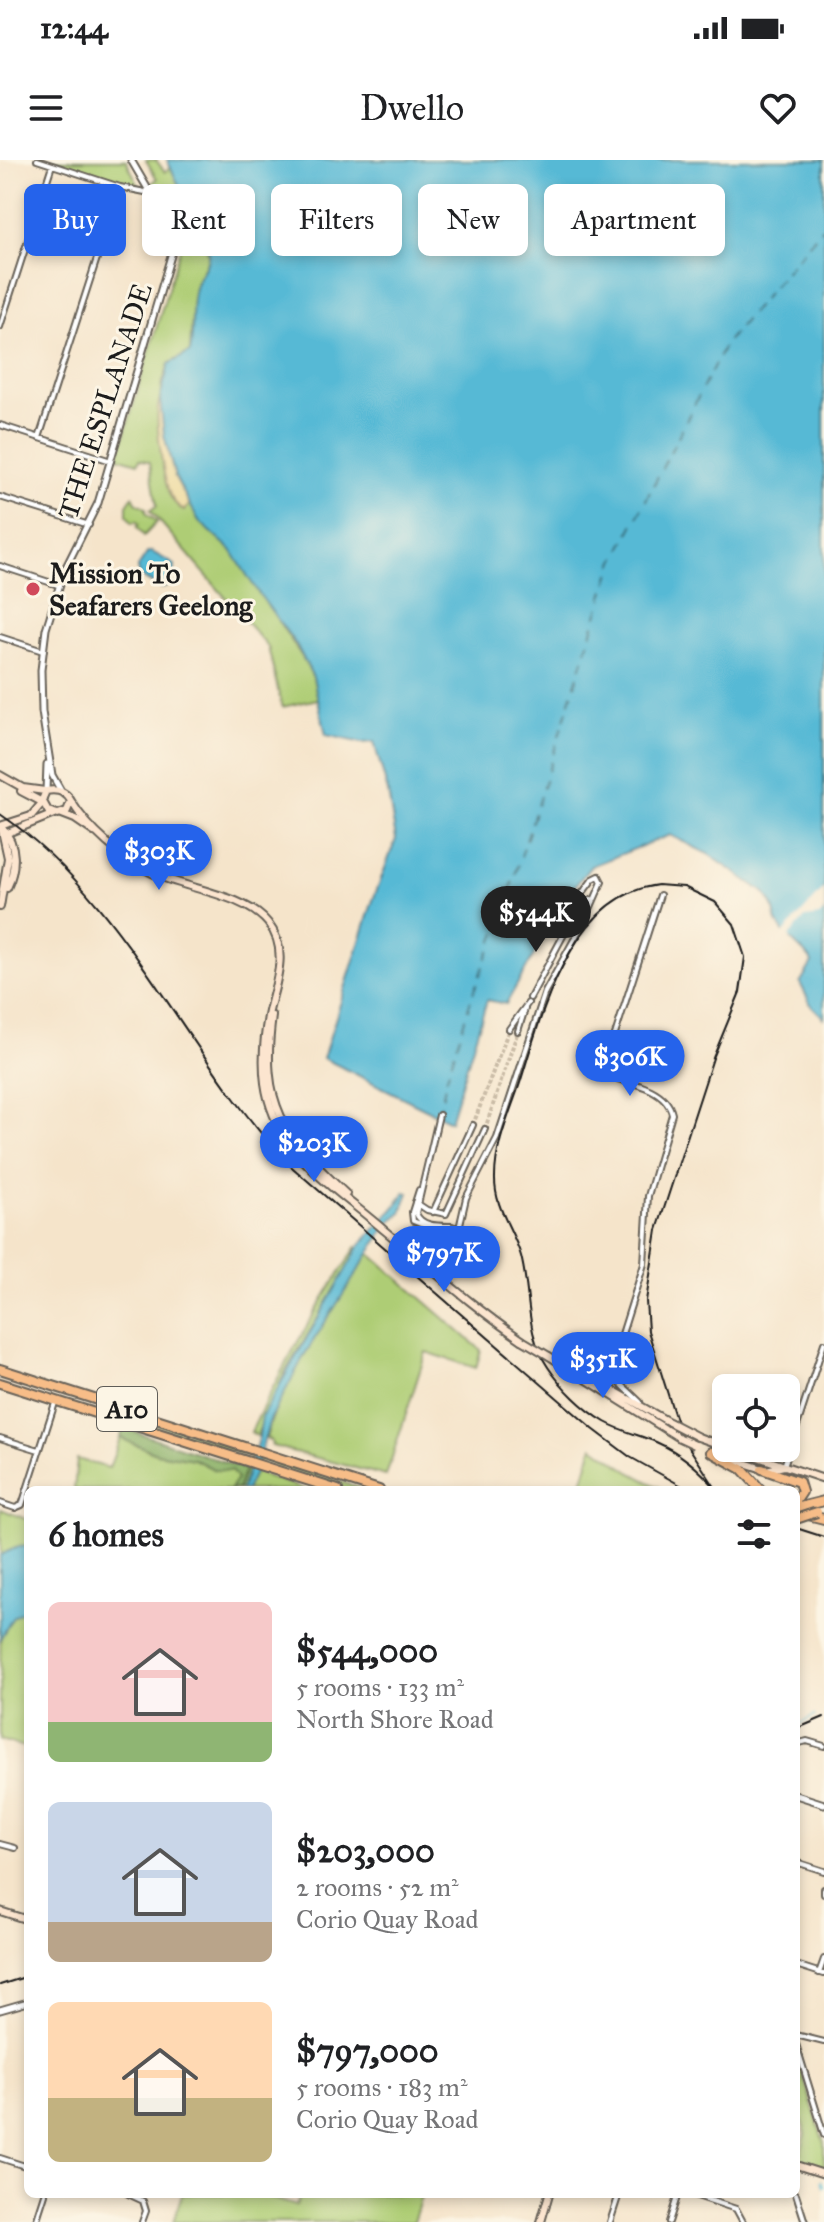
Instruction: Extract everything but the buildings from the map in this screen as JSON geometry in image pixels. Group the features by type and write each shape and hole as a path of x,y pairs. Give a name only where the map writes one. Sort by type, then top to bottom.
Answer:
{"highway":[{"name":"A10","path":"0,1369 366,1486"},
{"name":"A10","path":"0,1383 326,1486"},
{"path":"84,1396 88,1405 124,1421"},
{"path":"711,1452 734,1464 755,1482"},
{"path":"751,1465 750,1472 758,1486"},
{"path":"762,1469 799,1482 800,1498"},
{"path":"800,1506 824,1501"},
{"path":"800,1508 822,1514"},
{"path":"800,1518 822,1514"}],"main road":[{"path":"0,778 23,788 61,792 104,838"},
{"path":"0,778 57,814 75,819 150,873 232,899 257,910 273,923 282,943 283,967 272,1019 269,1061 271,1102 282,1132 304,1160 341,1195 522,1340 669,1422 712,1442"},
{"path":"0,907 14,863 12,845 0,826 31,816 46,791"},
{"path":"4,834 68,810 71,801"},
{"path":"389,1233 411,1247 513,1333"},
{"path":"549,1356 587,1374 678,1437 695,1445 762,1469 784,1466"},
{"path":"774,1462 824,1479"},
{"path":"0,1911 24,1919"},
{"path":"800,2166 824,2174"},
{"path":"541,2222 548,2198"}],"street":[{"path":"37,160 111,184"},
{"name":"THE ESPLANADE","path":"131,160 145,184"},
{"path":"0,327 52,165"},
{"path":"39,438 98,256"},
{"name":"THE ESPLANADE","path":"46,791 47,755 41,691 49,616 58,585 89,525 111,461 171,256"},
{"path":"0,425 111,461"},
{"path":"0,497 89,525"},
{"path":"0,566 58,585"},
{"path":"0,637 43,651"},
{"name":"THE ESPLANADE","path":"47,755 53,779 61,792"},
{"path":"435,1270 448,1246 452,1226 497,1138 545,992 586,918 602,881 598,876 581,893 587,907 586,918"},
{"path":"604,1387 644,1264 648,1196 671,1122 670,1106 659,1093 602,1075 660,895"},
{"path":"509,1029 529,1000 571,921 574,906 578,901 594,899"},
{"path":"518,1031 529,1000"},
{"path":"439,1115 411,1216 415,1223 449,1235 457,1234"},
{"path":"433,1212 473,1125"},
{"path":"416,1203 433,1212 446,1214 485,1129"},
{"path":"416,1203 416,1214 421,1221 457,1227 457,1234"},
{"path":"448,1277 446,1269 463,1208"},
{"path":"435,1270 453,1244"},
{"path":"411,1247 433,1256 442,1255"},
{"path":"784,1466 824,1343"},
{"path":"604,1387 617,1349"},
{"path":"617,1349 619,1382 654,1413"},
{"path":"587,1374 600,1373 609,1366"},
{"path":"28,1486 56,1400"},
{"path":"0,1438 39,1450"},
{"path":"0,1503 18,1507 24,1499"},
{"path":"800,1742 824,1746"},
{"path":"800,1796 824,1804"},
{"path":"0,1844 15,1848"},
{"path":"800,1863 824,1871"},
{"path":"800,1966 822,1973 824,1959"},
{"path":"0,2010 24,2003"},
{"path":"800,2036 824,2042"},
{"path":"800,2057 824,2135"},
{"path":"815,2108 824,2106"},
{"path":"0,2158 24,2166"},
{"path":"36,2222 44,2198"},
{"path":"137,2198 143,2201 146,2211 142,2222"},
{"path":"610,2222 618,2198"},
{"path":"669,2222 677,2198"},
{"path":"703,2198 736,2209 743,2222"},
{"path":"797,2198 805,2222"}],"green space":[{"path":"51,160 126,160 140,188"},
{"path":"146,160 156,160 165,172 171,167 179,184 151,184 157,179"},
{"path":"178,256 208,256 193,299 190,352 169,364 161,387 231,549 304,660 313,677 318,699 282,707 268,647 150,510 157,506 150,462 140,459 138,463 118,457"},
{"path":"133,496 157,522 144,536 137,527 139,524 136,521 133,523 127,516 127,505"},
{"path":"357,1246 350,1265 285,1372 258,1432 259,1437 251,1432 275,1384"},
{"path":"369,1253 481,1350 476,1368 426,1352 386,1476 272,1446 271,1440 266,1439 273,1416 296,1368"},
{"path":"88,1400 354,1486 338,1486 93,1405"},
{"path":"124,1428 295,1486 74,1486 77,1459 109,1468"},
{"path":"124,1428 245,1469 239,1486 232,1486 237,1479 231,1471 215,1470 194,1459 156,1453 120,1438"},
{"path":"593,1446 656,1486 581,1486"},
{"path":"1,1509 24,1518 24,1747 0,1740"},
{"path":"800,2067 824,2143 824,2168 800,2159 806,2134 800,2116"},
{"path":"181,2198 271,2198 296,2206 299,2198 421,2198 413,2222 173,2222"}],"sand":[{"path":"160,399 175,477 190,504 184,511 172,499 166,482 158,430"}],"water":[{"path":"167,160 824,160 824,1018 811,1005 800,983 812,963 810,958 784,933 765,893 708,854 670,835 591,866 569,893 506,1004 487,1000 450,1121 323,1058 373,900 396,839 388,792 374,742 362,743 326,735 313,677 297,646 231,550 199,521 175,477 164,435 160,399 169,364 190,352 193,296 197,282 208,256 255,256 255,184 178,184"},
{"path":"148,552 175,565 174,575 166,587 161,588 139,576 138,567"},
{"path":"405,1192 409,1193 401,1213 388,1224 305,1354 270,1420 248,1486 242,1486 259,1437 262,1416 359,1247"},
{"path":"24,1546 24,1610 13,1617 0,1639 0,1555"}],"pier":[{"path":"824,889 824,911 819,916 805,918 787,942 781,936"}],"waterway":[{"path":"800,1724 815,1716"},
{"path":"822,2181 824,2187"}],"ferry route":[{"path":"439,1114 446,1080 473,993 500,923 613,565 725,344 824,226"}],"tunnel":[{"path":"473,1125 509,1029"},
{"path":"485,1129 518,1031"}],"railway":[{"path":"0,814 44,848 83,888 152,979 216,1074 286,1162 593,1429 630,1457 682,1486"},
{"path":"658,885 684,887 715,902 734,924 745,957 740,992 713,1058 657,1230 646,1301 648,1331 676,1420 690,1449 714,1486"},
{"path":"658,885 628,894 603,911 582,934 565,962 550,992 504,1129 496,1165 496,1188 521,1256 535,1341 554,1375 574,1398 597,1417 674,1451 697,1468 713,1486"},
{"path":"800,1529 824,1537"},
{"path":"800,1727 824,1717"},
{"path":"0,1985 24,1977"}],"place":[{"name":"Mission To Seafarers Geelong","path":"33,589"}]}
